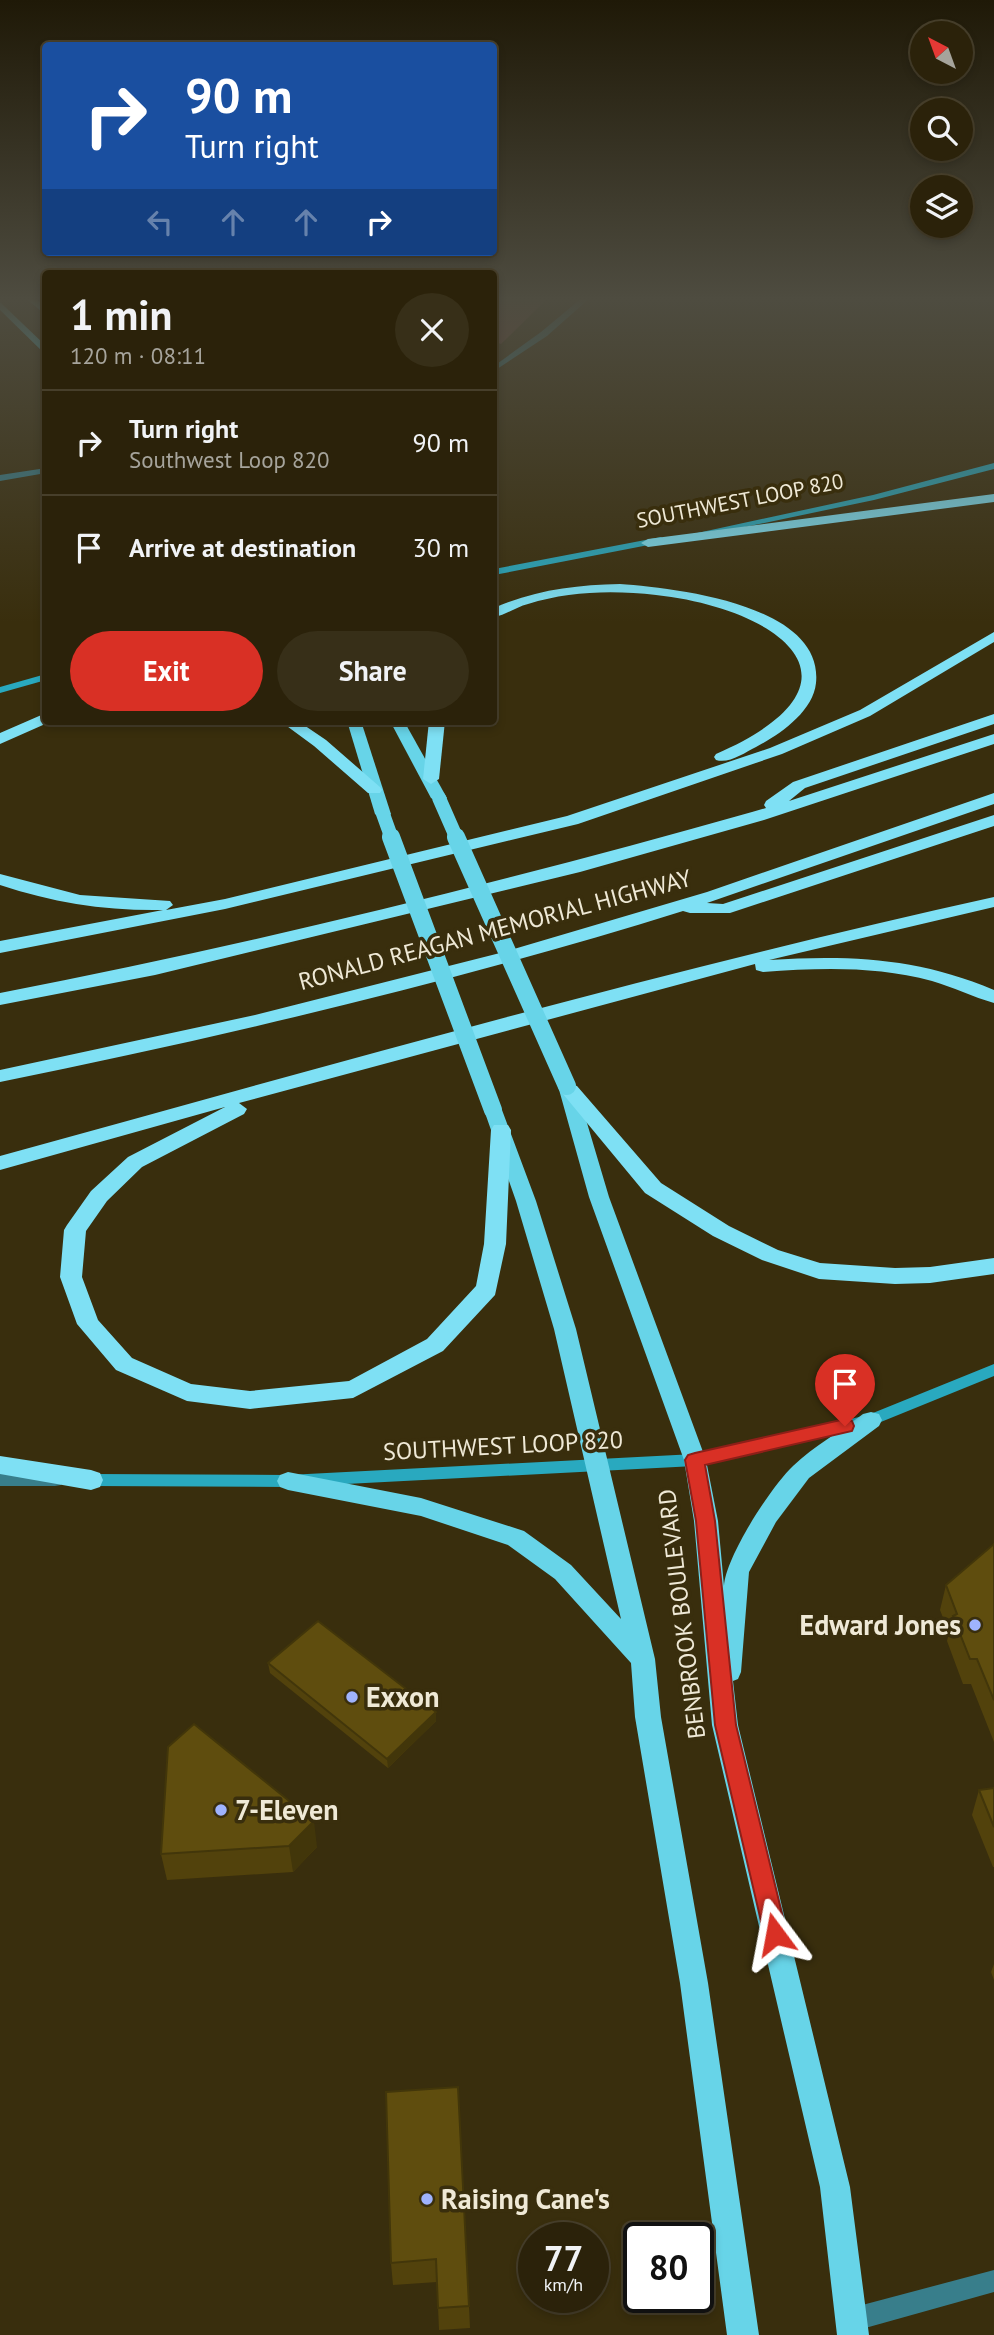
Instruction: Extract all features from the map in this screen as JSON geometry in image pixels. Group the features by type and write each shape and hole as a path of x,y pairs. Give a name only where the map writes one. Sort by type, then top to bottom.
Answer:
{"highway":[{"path":"648,543 994,498"},
{"path":"497,612 534,596 572,591 625,590 663,593 749,612 780,629 799,646 807,664 810,681 802,702 785,721 744,748 649,786 612,808"},
{"path":"0,947 225,904 612,808 776,751 864,713 994,636"},
{"path":"0,738 42,719"},
{"path":"758,816 799,785 994,719"},
{"path":"294,725 320,743 374,790"},
{"name":"BENBROOK BOULEVARD","path":"355,725 374,790 526,1201 565,1329 643,1660 648,1717 694,1983 743,2335"},
{"name":"BENBROOK BOULEVARD","path":"399,725 431,779 569,1088 599,1197 695,1460 706,1521 725,1725 835,2187 852,2328"},
{"path":"431,779 437,725"},
{"name":"RONALD REAGAN MEMORIAL HIGHWAY","path":"0,999 155,969 574,868 758,816 994,738"},
{"name":"RONALD REAGAN MEMORIAL HIGHWAY","path":"0,1076 127,1051 401,985 674,908 994,798"},
{"path":"674,908 724,909 994,820"},
{"path":"0,879 78,902 126,906 225,904"},
{"path":"0,1163 274,1089 370,1060 824,940 994,902"},
{"path":"722,969 839,962 902,970 975,988 994,997"},
{"path":"569,1088 653,1188 721,1231 770,1255 819,1270 895,1276 930,1275 994,1266"},
{"path":"274,1089 135,1161 99,1196 75,1230 71,1277 88,1324 124,1364 187,1392 250,1400 353,1389 435,1345 487,1289 495,1244 497,1120"},
{"path":"725,1725 737,1572 768,1516 801,1472 871,1420"},
{"path":"0,1465 91,1480"},
{"path":"288,1481 421,1507 516,1538 563,1572 643,1660"}],"main road":[{"name":"SOUTHWEST LOOP 820","path":"497,571 874,497 994,466"},
{"path":"0,690 42,678"},
{"name":"SOUTHWEST LOOP 820","path":"91,1480 288,1481 695,1460 871,1420 994,1370"}],"street":[{"path":"0,478 42,471"},
{"name":"SOUTHWEST LOOP 820","path":"0,1480 91,1480"},
{"path":"852,2328 994,2281"}],"building":[{"path":"994,1544 994,1700 977,1659 970,1659 953,1616 957,1614 946,1585"},
{"name":"Exxon","path":"318,1621 436,1712 387,1759 268,1663"},
{"name":"7-Eleven","path":"194,1724 314,1821 289,1846 161,1854 168,1747"},
{"path":"994,1788 994,1827 979,1790"},
{"name":"Raising Cane's","path":"458,2087 469,2306 438,2308 436,2259 391,2263 386,2092"}],"place":[{"name":"Edward Jones","path":"975,1625"},
{"name":"Exxon","path":"352,1697"},
{"name":"7-Eleven","path":"221,1810"},
{"name":"Raising Cane's","path":"427,2199"}],"route":[{"path":"775,1934 725,1725 706,1521 695,1460 845,1426"}]}
